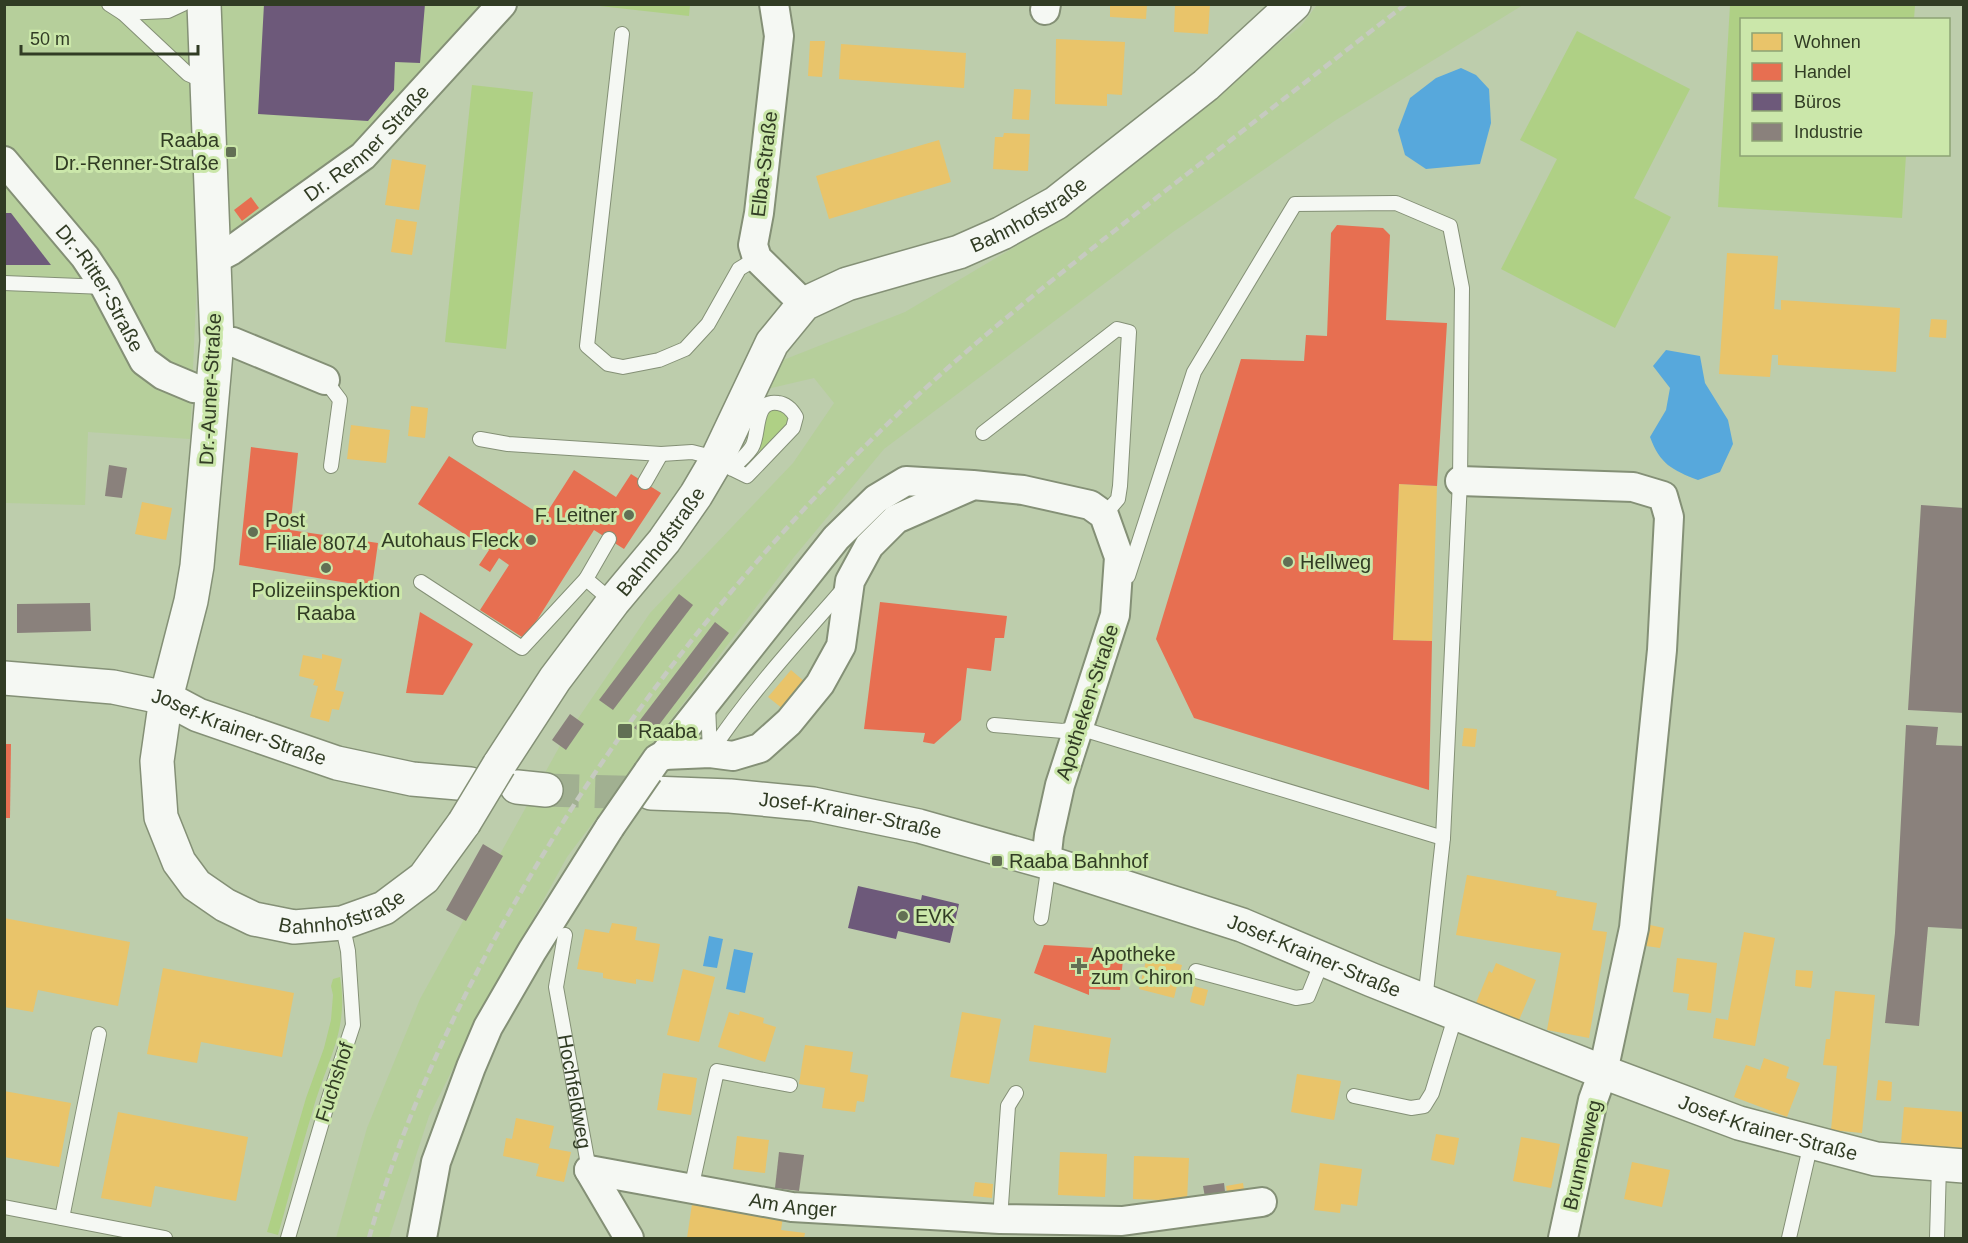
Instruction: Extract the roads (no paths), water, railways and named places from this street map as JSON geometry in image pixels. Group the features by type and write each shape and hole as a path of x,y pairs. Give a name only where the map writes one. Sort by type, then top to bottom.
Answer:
{"main road":[{"name":"Bahnhofstraße","path":"166,698 157,760 161,817 179,862 196,885 225,905 254,919 294,927 342,923 384,908 424,878 464,823 521,781 555,679 613,602 724,465 772,343 804,304 847,284 959,252 1002,233 1056,203 1206,86 1290,7"},
{"name":"Dr.-Auner-Straße","path":"166,698 187,621 197,566 217,341 208,83 202,9"},
{"name":"Josef-Krainer-Straße","path":"4,678 113,687 166,698 198,716 337,763 412,779 470,784"},
{"name":"Josef-Krainer-Straße","path":"654,774 730,796 813,804 920,826 1046,862 1242,925 1456,1014 1739,1123 1876,1159 1951,1166"}],"street":[{"name":"Dr. Renner Straße","path":"213,260 232,250 363,156 502,4"},
{"name":"Elba-Straße","path":"757,258 753,245 759,213 779,36 774,4"},
{"name":"Dr.-Ritter-Straße","path":"4,161 85,256 105,287 144,361 173,380 194,388 213,390"},
{"path":"757,258 804,304"},
{"path":"217,341 233,342 325,380"},
{"path":"422,1239 436,1162 471,1067 489,1028 538,942 610,827 654,774 708,700 816,561 876,499 906,481 974,484 1023,490 1090,505 1104,514 1119,556 1115,615"},
{"name":"Brunnenweg","path":"1460,482 1633,487 1663,496 1669,517 1662,650 1635,928 1603,1072 1593,1100 1563,1239"},
{"path":"654,774 710,753 733,756 760,748 789,722 820,684 841,646 850,581 869,546 896,519 974,484"},
{"path":"816,561 841,578 850,581"},
{"name":"Apotheken-Straße","path":"1046,862 1049,835 1060,785 1115,615"},
{"name":"Am Anger","path":"589,1170 792,1207 1000,1219 1122,1221 1262,1202"},
{"name":"Hochfeldweg","path":"589,1170 629,1239"}],"lane":[{"path":"109,4 123,14 188,74 208,83"},
{"path":"123,14 202,9"},
{"path":"622,34 587,346 608,364 623,367 659,360 685,349 708,324 739,269 757,258"},
{"name":"Apotheken-Straße","path":"1115,615 1194,372 1295,204 1396,203 1450,226 1462,288 1460,482"},
{"path":"4,283 105,287"},
{"path":"982,433 1117,329 1129,332 1120,486 1118,499 1104,514"},
{"path":"325,380 340,400 332,466"},
{"path":"480,439 508,444 661,454 692,452 747,476 794,428 796,417 791,410 784,404 774,402 762,410 753,446 724,465"},
{"path":"645,482 661,454"},
{"path":"1425,1001 1443,838 1460,482"},
{"path":"421,582 522,648 586,579 609,539"},
{"path":"586,579 613,602"},
{"path":"710,753 726,728 850,581"},
{"path":"708,700 710,753"},
{"path":"994,725 1063,731 1079,728 1443,838"},
{"path":"1041,918 1047,877 1046,862"},
{"name":"Fuchshof","path":"288,1239 322,1120 353,1024 348,951 342,923"},
{"name":"Hochfeldweg","path":"565,935 556,987 589,1170"},
{"path":"1196,971 1296,998 1308,996 1323,959"},
{"path":"1354,1096 1411,1108 1424,1106 1432,1094 1456,1014"},
{"path":"62,1218 99,1034"},
{"path":"690,1189 717,1071 790,1085"},
{"path":"1000,1219 1008,1106 1016,1093"},
{"path":"1789,1239 1811,1143"},
{"path":"1937,1239 1951,1166"},
{"path":"4,1207 165,1239"}],"water":[{"path":"1461,68 1476,75 1489,89 1491,123 1480,164 1426,169 1405,155 1398,130 1410,98 1436,78"},
{"path":"1666,350 1700,356 1705,383 1728,420 1733,444 1720,472 1698,480 1668,465 1658,454 1650,437 1666,410 1670,388 1653,366"},
{"path":"709,936 723,939 717,968 703,966"},
{"path":"734,949 753,953 745,993 726,989"}],"tunnel":[{"path":"546,790 651,793"}],"railway":[{"path":"369,1238 401,1140 420,1092 487,953 538,863 624,730 721,604 827,485 883,428 966,352 1098,244 1406,4"}],"place":[{"name":"Raaba Dr.-Renner-Straße","path":"231,152"},
{"name":"F. Leitner","path":"629,515"},
{"name":"Post Filiale 8074","path":"253,532"},
{"name":"Autohaus Fleck","path":"531,540"},
{"name":"Hellweg","path":"1288,562"},
{"name":"Polizeiinspektion Raaba","path":"326,568"},
{"name":"Raaba","path":"625,731"},
{"name":"Raaba Bahnhof","path":"997,861"},
{"name":"EVK","path":"903,916"},
{"name":"Apotheke zum Chiron","path":"1079,966"}]}
